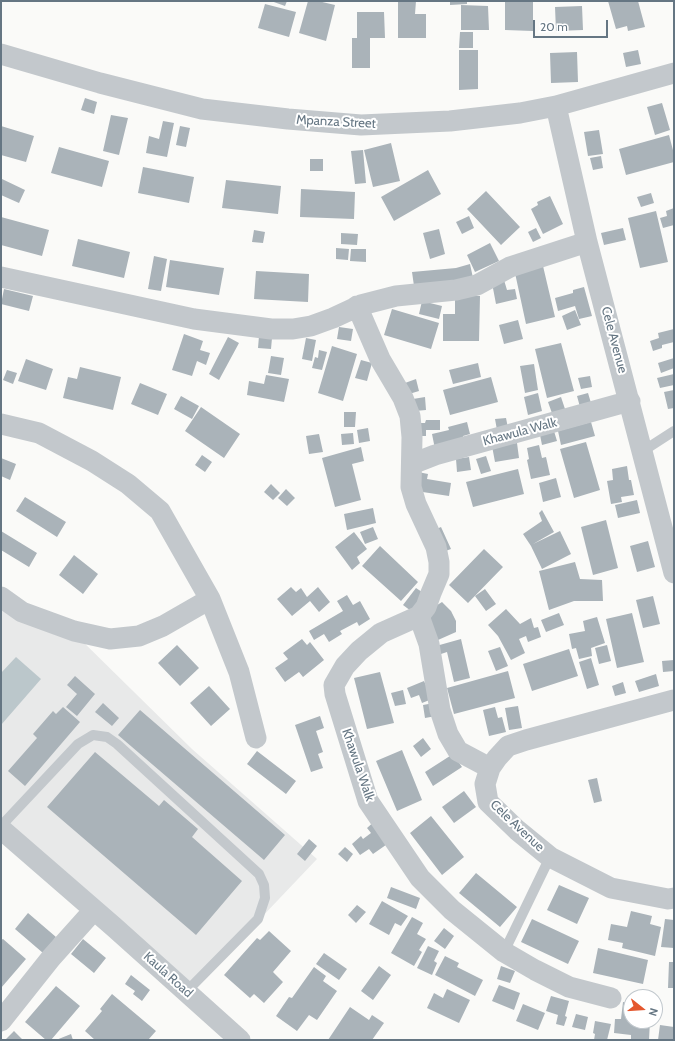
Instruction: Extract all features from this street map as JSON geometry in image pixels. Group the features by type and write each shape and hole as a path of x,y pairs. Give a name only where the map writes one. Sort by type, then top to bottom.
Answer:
{"street":[{"name":"Mpanza Street","path":"1,54 100,82 202,108 288,119 361,125 450,121 520,113 556,106 674,73"},
{"name":"Cele Avenue","path":"556,106 587,242 674,573"},
{"path":"1,276 194,319 271,329 294,329 311,326 333,318 357,306 396,296 456,290 478,284 510,267 587,242"},
{"path":"357,306 380,359 403,398 410,416 412,437 411,488 416,504 436,547 439,562 439,574 426,606 419,616 429,644 440,710 448,734 458,751 490,768"},
{"name":"Khawula Walk","path":"412,464 435,455 630,401"},
{"path":"1,424 39,433 92,461 128,484 160,511 210,599 239,672 256,738"},
{"path":"1,597 22,612 74,631 110,639 139,636 157,629 210,599"},
{"name":"Khawula Walk","path":"419,616 381,633 359,651 345,666 334,685 334,694 368,801 420,878 452,910 504,952 535,970 569,987 611,998"},
{"name":"Cele Avenue","path":"674,700 508,746 490,768 485,784 488,802 517,830 550,857 611,888 668,899 674,898"},
{"name":"Kaula Road","path":"1,829 240,1040"},
{"path":"1,1021 51,958 94,910"}],"lane":[{"path":"643,451 674,431"},
{"path":"1,826 78,744 93,735 107,737 117,744 259,874 264,885 265,898 258,919 186,992"},
{"path":"504,952 550,857"}],"shaded area":[{"path":"1,598 73,632 192,749 317,859 259,920 186,992 1,830"},
{"path":"16,657 41,679 1,725 1,673"}],"building":[{"path":"271,1 287,1 285,6"},
{"path":"308,1 318,1 335,5 326,41 299,33"},
{"path":"398,1 416,1 415,14 426,14 426,38 398,38"},
{"path":"450,1 467,1 467,4 450,5"},
{"path":"505,1 533,1 533,31 505,30"},
{"path":"608,1 638,1 645,27 628,31 627,26 616,29"},
{"path":"265,4 296,12 289,37 258,28"},
{"path":"461,5 488,6 489,30 461,30"},
{"path":"582,6 583,30 556,31 555,7"},
{"path":"357,12 384,12 385,38 370,38 370,68 352,68 352,38 357,38"},
{"path":"460,32 473,32 473,48 459,48"},
{"path":"459,50 478,50 478,89 459,90"},
{"path":"638,50 641,64 626,67 623,53"},
{"path":"577,52 578,82 551,83 550,53"},
{"path":"85,98 97,102 94,114 81,110"},
{"path":"662,103 670,130 655,135 647,107"},
{"path":"111,115 128,118 119,155 103,151"},
{"path":"163,121 174,123 167,157 146,153 149,136 159,139"},
{"path":"1,126 34,136 26,162 1,155"},
{"path":"180,126 190,128 186,147 176,145"},
{"path":"599,130 603,154 588,156 584,132"},
{"path":"669,135 674,154 674,162 626,175 619,149"},
{"path":"391,143 400,181 373,187 364,150"},
{"path":"59,147 109,161 102,187 51,173"},
{"path":"363,150 366,183 355,184 351,151"},
{"path":"601,156 603,168 593,170 590,158"},
{"path":"310,159 323,159 323,171 310,171"},
{"path":"143,167 194,177 189,203 138,193"},
{"path":"428,170 441,194 394,221 381,197"},
{"path":"2,179 25,190 19,203 1,195"},
{"path":"226,180 281,186 278,214 222,208"},
{"path":"301,189 355,192 354,219 300,217"},
{"path":"486,191 520,227 501,245 467,209"},
{"path":"651,193 654,203 641,207 637,197"},
{"path":"550,196 563,224 543,234 531,209 538,205 537,202"},
{"path":"674,208 674,225 663,228 660,218 667,216 666,211"},
{"path":"656,211 668,262 640,268 628,218"},
{"path":"469,216 474,228 462,234 456,222"},
{"path":"1,217 49,230 42,256 1,245"},
{"path":"536,228 541,238 533,242 528,232"},
{"path":"623,228 626,240 604,245 601,233"},
{"path":"439,229 445,254 430,259 423,233"},
{"path":"254,230 265,232 263,243 252,242"},
{"path":"341,233 358,234 357,245 341,244"},
{"path":"78,239 130,252 124,278 72,266"},
{"path":"490,243 499,261 475,272 467,255"},
{"path":"336,248 349,249 348,260 336,259"},
{"path":"351,249 366,249 366,262 350,261"},
{"path":"154,256 167,259 161,291 148,289"},
{"path":"170,260 224,268 219,295 166,287"},
{"path":"470,264 473,278 414,286 412,272 456,268"},
{"path":"543,266 555,317 526,324 515,273"},
{"path":"256,271 309,274 308,302 254,299"},
{"path":"504,280 507,290 515,289 517,299 496,304 492,283"},
{"path":"584,287 592,316 579,319 575,306 558,311 555,298 573,293 573,290"},
{"path":"4,289 33,296 29,311 1,304"},
{"path":"455,295 480,296 479,341 443,341 443,314 455,314"},
{"path":"422,301 442,306 439,319 419,314"},
{"path":"392,309 439,323 431,349 384,335"},
{"path":"575,310 581,325 567,330 562,316"},
{"path":"518,320 523,339 504,344 499,325"},
{"path":"339,327 353,329 351,341 337,339"},
{"path":"674,329 674,342 662,345 662,348 653,351 650,341 659,338 658,333"},
{"path":"184,334 203,341 200,350 210,353 206,365 197,361 192,376 172,370"},
{"path":"259,336 272,338 271,349 258,348"},
{"path":"228,337 239,343 219,380 209,374"},
{"path":"306,338 316,340 312,361 302,359"},
{"path":"561,343 574,391 547,398 535,349"},
{"path":"332,346 357,354 343,401 318,393"},
{"path":"319,350 327,352 322,370 312,368 315,357 318,358"},
{"path":"271,356 284,358 281,375 268,373"},
{"path":"674,358 674,368 661,373 658,363"},
{"path":"26,359 53,369 46,390 18,381"},
{"path":"361,360 372,363 367,381 355,378"},
{"path":"478,363 481,377 453,384 449,370"},
{"path":"534,364 538,390 525,393 520,366"},
{"path":"80,367 121,377 113,410 63,398 68,377 77,379"},
{"path":"7,370 17,373 13,384 3,380"},
{"path":"674,374 674,385 660,388 657,378"},
{"path":"266,375 289,379 284,402 247,395 249,381 264,384"},
{"path":"590,376 592,387 581,389 578,378"},
{"path":"491,377 498,402 450,415 443,390"},
{"path":"416,379 419,391 409,394 405,383"},
{"path":"140,383 167,394 158,415 131,404"},
{"path":"674,390 674,408 668,409 664,392"},
{"path":"538,393 542,411 528,415 524,397"},
{"path":"588,393 591,403 580,407 577,396"},
{"path":"181,396 199,406 192,419 174,409"},
{"path":"425,397 426,410 415,411 413,399"},
{"path":"561,397 566,412 553,416 548,402"},
{"path":"201,407 240,434 224,458 185,431"},
{"path":"344,412 356,412 355,427 344,427"},
{"path":"506,418 508,428 497,430 495,419"},
{"path":"426,420 440,420 440,430 426,430 426,436 415,436 415,423 425,423"},
{"path":"467,422 470,434 463,436 463,439 435,449 432,434 449,430 448,427"},
{"path":"591,422 595,436 561,445 558,431"},
{"path":"368,428 370,441 359,443 357,430"},
{"path":"554,431 557,441 542,445 540,435"},
{"path":"353,433 354,444 342,445 341,434"},
{"path":"319,434 323,452 309,454 306,436"},
{"path":"586,442 600,490 574,498 560,449"},
{"path":"517,443 519,458 495,462 492,446"},
{"path":"539,445 542,458 546,457 550,475 531,479 527,460 529,459 527,448"},
{"path":"361,447 364,461 352,464 361,500 335,507 322,458"},
{"path":"202,455 212,462 205,472 195,465"},
{"path":"486,456 491,471 481,474 476,459"},
{"path":"469,457 471,470 457,472 456,459"},
{"path":"1,458 16,464 10,480 1,476"},
{"path":"627,466 629,480 631,480 634,495 621,497 622,502 611,504 607,481 613,480 612,469"},
{"path":"518,469 524,494 473,507 466,482"},
{"path":"418,472 428,474 427,479 451,483 449,496 416,491"},
{"path":"556,478 561,497 543,502 539,483"},
{"path":"271,484 280,493 273,500 264,492"},
{"path":"286,489 295,498 287,506 278,498"},
{"path":"25,497 66,522 57,537 16,511"},
{"path":"637,500 640,513 618,518 615,505"},
{"path":"373,508 376,523 347,530 344,514"},
{"path":"542,510 554,532 533,544 560,531 571,554 542,569 531,546 523,534 542,521 539,513"},
{"path":"606,520 618,568 593,575 581,527"},
{"path":"373,527 378,539 365,544 360,532"},
{"path":"441,527 451,549 440,553 430,532"},
{"path":"1,531 37,553 29,567 1,550"},
{"path":"354,532 367,549 357,557 360,563 352,570 335,547"},
{"path":"648,541 655,567 637,572 630,546"},
{"path":"380,546 418,582 401,601 362,566"},
{"path":"484,549 503,567 468,603 449,585"},
{"path":"74,555 98,574 83,594 59,575"},
{"path":"575,562 580,579 602,580 603,601 574,601 549,610 539,571"},
{"path":"291,587 296,592 301,588 307,597 318,587 330,602 319,612 310,601 292,616 277,599"},
{"path":"416,588 425,594 411,611 403,605"},
{"path":"485,589 496,604 486,611 475,596"},
{"path":"347,595 353,605 360,601 370,619 359,626 357,622 340,631 342,634 329,642 324,634 314,640 309,631 343,611 337,601"},
{"path":"653,596 660,624 643,628 636,600"},
{"path":"442,602 451,611 456,621 456,632 438,640 423,614"},
{"path":"506,609 520,624 531,618 534,628 538,627 541,637 528,642 526,636 519,639 525,653 511,660 498,636 488,625"},
{"path":"559,613 564,625 546,632 541,620"},
{"path":"632,613 644,662 617,668 606,619"},
{"path":"597,617 605,643 591,648 592,656 579,659 576,648 572,649 569,634 585,631 583,621"},
{"path":"302,639 307,645 310,642 324,660 303,677 299,672 285,682 275,668 288,659 283,653"},
{"path":"461,639 470,678 454,682 447,652 438,655 436,646"},
{"path":"177,645 199,668 180,686 158,663"},
{"path":"607,645 611,661 599,664 595,648"},
{"path":"500,647 508,666 496,671 488,651"},
{"path":"569,649 578,676 532,691 523,664"},
{"path":"591,658 599,685 587,689 579,662"},
{"path":"674,660 674,671 663,672 662,661"},
{"path":"508,671 515,698 454,714 447,688"},
{"path":"380,672 394,723 367,729 354,678"},
{"path":"656,674 659,686 639,692 635,681"},
{"path":"75,676 95,694 77,716 66,707 77,694 67,685"},
{"path":"424,681 432,699 422,703 419,695 411,698 407,688"},
{"path":"623,682 626,693 615,696 612,686"},
{"path":"209,686 230,709 211,726 190,703"},
{"path":"403,690 406,704 395,706 391,693"},
{"path":"103,703 119,718 112,726 95,712"},
{"path":"434,703 436,716 425,718 423,705"},
{"path":"518,706 522,728 509,730 505,708"},
{"path":"63,707 80,722 25,786 8,771 37,738 33,734 53,711 56,714"},
{"path":"495,707 498,718 502,717 506,732 489,736 483,710"},
{"path":"140,710 285,835 264,860 118,735"},
{"path":"320,716 324,728 316,731 323,752 318,754 323,768 311,772 295,725"},
{"path":"423,738 431,749 421,757 413,746"},
{"path":"402,750 422,800 397,811 376,761"},
{"path":"257,751 296,781 286,794 247,764"},
{"path":"95,752 159,806 164,800 198,829 192,837 242,881 196,935 47,807"},
{"path":"453,754 462,767 433,786 425,772"},
{"path":"597,778 602,801 594,803 588,780"},
{"path":"464,791 476,807 454,823 442,807"},
{"path":"431,816 464,857 442,875 410,833"},
{"path":"377,819 393,840 373,854 369,849 360,855 352,844 361,836 363,839 371,833 367,828"},
{"path":"309,839 317,846 305,861 297,854"},
{"path":"345,847 353,854 347,862 338,854"},
{"path":"476,873 517,907 500,927 459,893"},
{"path":"559,885 589,898 577,924 547,910"},
{"path":"391,887 420,898 416,909 387,898"},
{"path":"382,901 408,916 401,926 395,923 389,935 369,924"},
{"path":"357,905 366,912 356,923 348,915"},
{"path":"631,911 652,916 650,924 661,927 655,956 622,948 623,943 608,940 611,924 627,927"},
{"path":"28,913 56,937 43,953 15,929"},
{"path":"412,917 423,923 417,934 426,939 419,950 422,952 414,966 391,953"},
{"path":"532,919 579,941 568,964 521,942"},
{"path":"665,919 674,920 674,948 661,947"},
{"path":"444,928 454,936 445,949 434,941"},
{"path":"269,931 291,951 273,972 283,982 264,1003 254,994 250,998 224,975 257,938 260,940"},
{"path":"3,939 26,959 1,988 1,940"},
{"path":"83,939 106,958 94,973 71,954"},
{"path":"428,946 439,951 434,961 437,963 432,975 417,968"},
{"path":"598,948 648,960 643,984 593,973"},
{"path":"324,953 347,969 339,980 316,964"},
{"path":"445,956 459,963 457,967 483,980 475,996 435,975"},
{"path":"669,962 674,962 674,988 668,988"},
{"path":"379,966 391,975 373,1000 361,991"},
{"path":"501,966 515,971 510,983 497,979"},
{"path":"314,967 326,976 323,981 337,991 317,1020 309,1015 297,1031 276,1016 289,997 292,998"},
{"path":"131,975 150,990 142,1001 133,994 135,991 125,984"},
{"path":"499,985 520,993 514,1010 492,1001"},
{"path":"56,986 80,1006 51,1040 46,1040 25,1022"},
{"path":"447,989 470,1000 459,1023 427,1008 434,993 443,998"},
{"path":"112,994 156,1031 148,1040 95,1040 85,1031 102,1011 100,1009"},
{"path":"551,996 569,1001 564,1026 556,1024 558,1015 546,1011"},
{"path":"623,1002 623,1029 650,1029 649,1040 631,1040 631,1035 614,1033 615,1019 621,1019"},
{"path":"523,1004 545,1013 538,1030 516,1021"},
{"path":"350,1007 369,1020 372,1015 384,1023 372,1040 328,1040"},
{"path":"576,1014 588,1017 585,1030 572,1027"},
{"path":"595,1021 611,1024 607,1040 594,1040 595,1034 593,1033"},
{"path":"663,1025 674,1027 674,1040 658,1040 659,1029 663,1029"},
{"path":"14,1031 23,1040 5,1040"},
{"path":"71,1034 73,1040 56,1040"}]}
